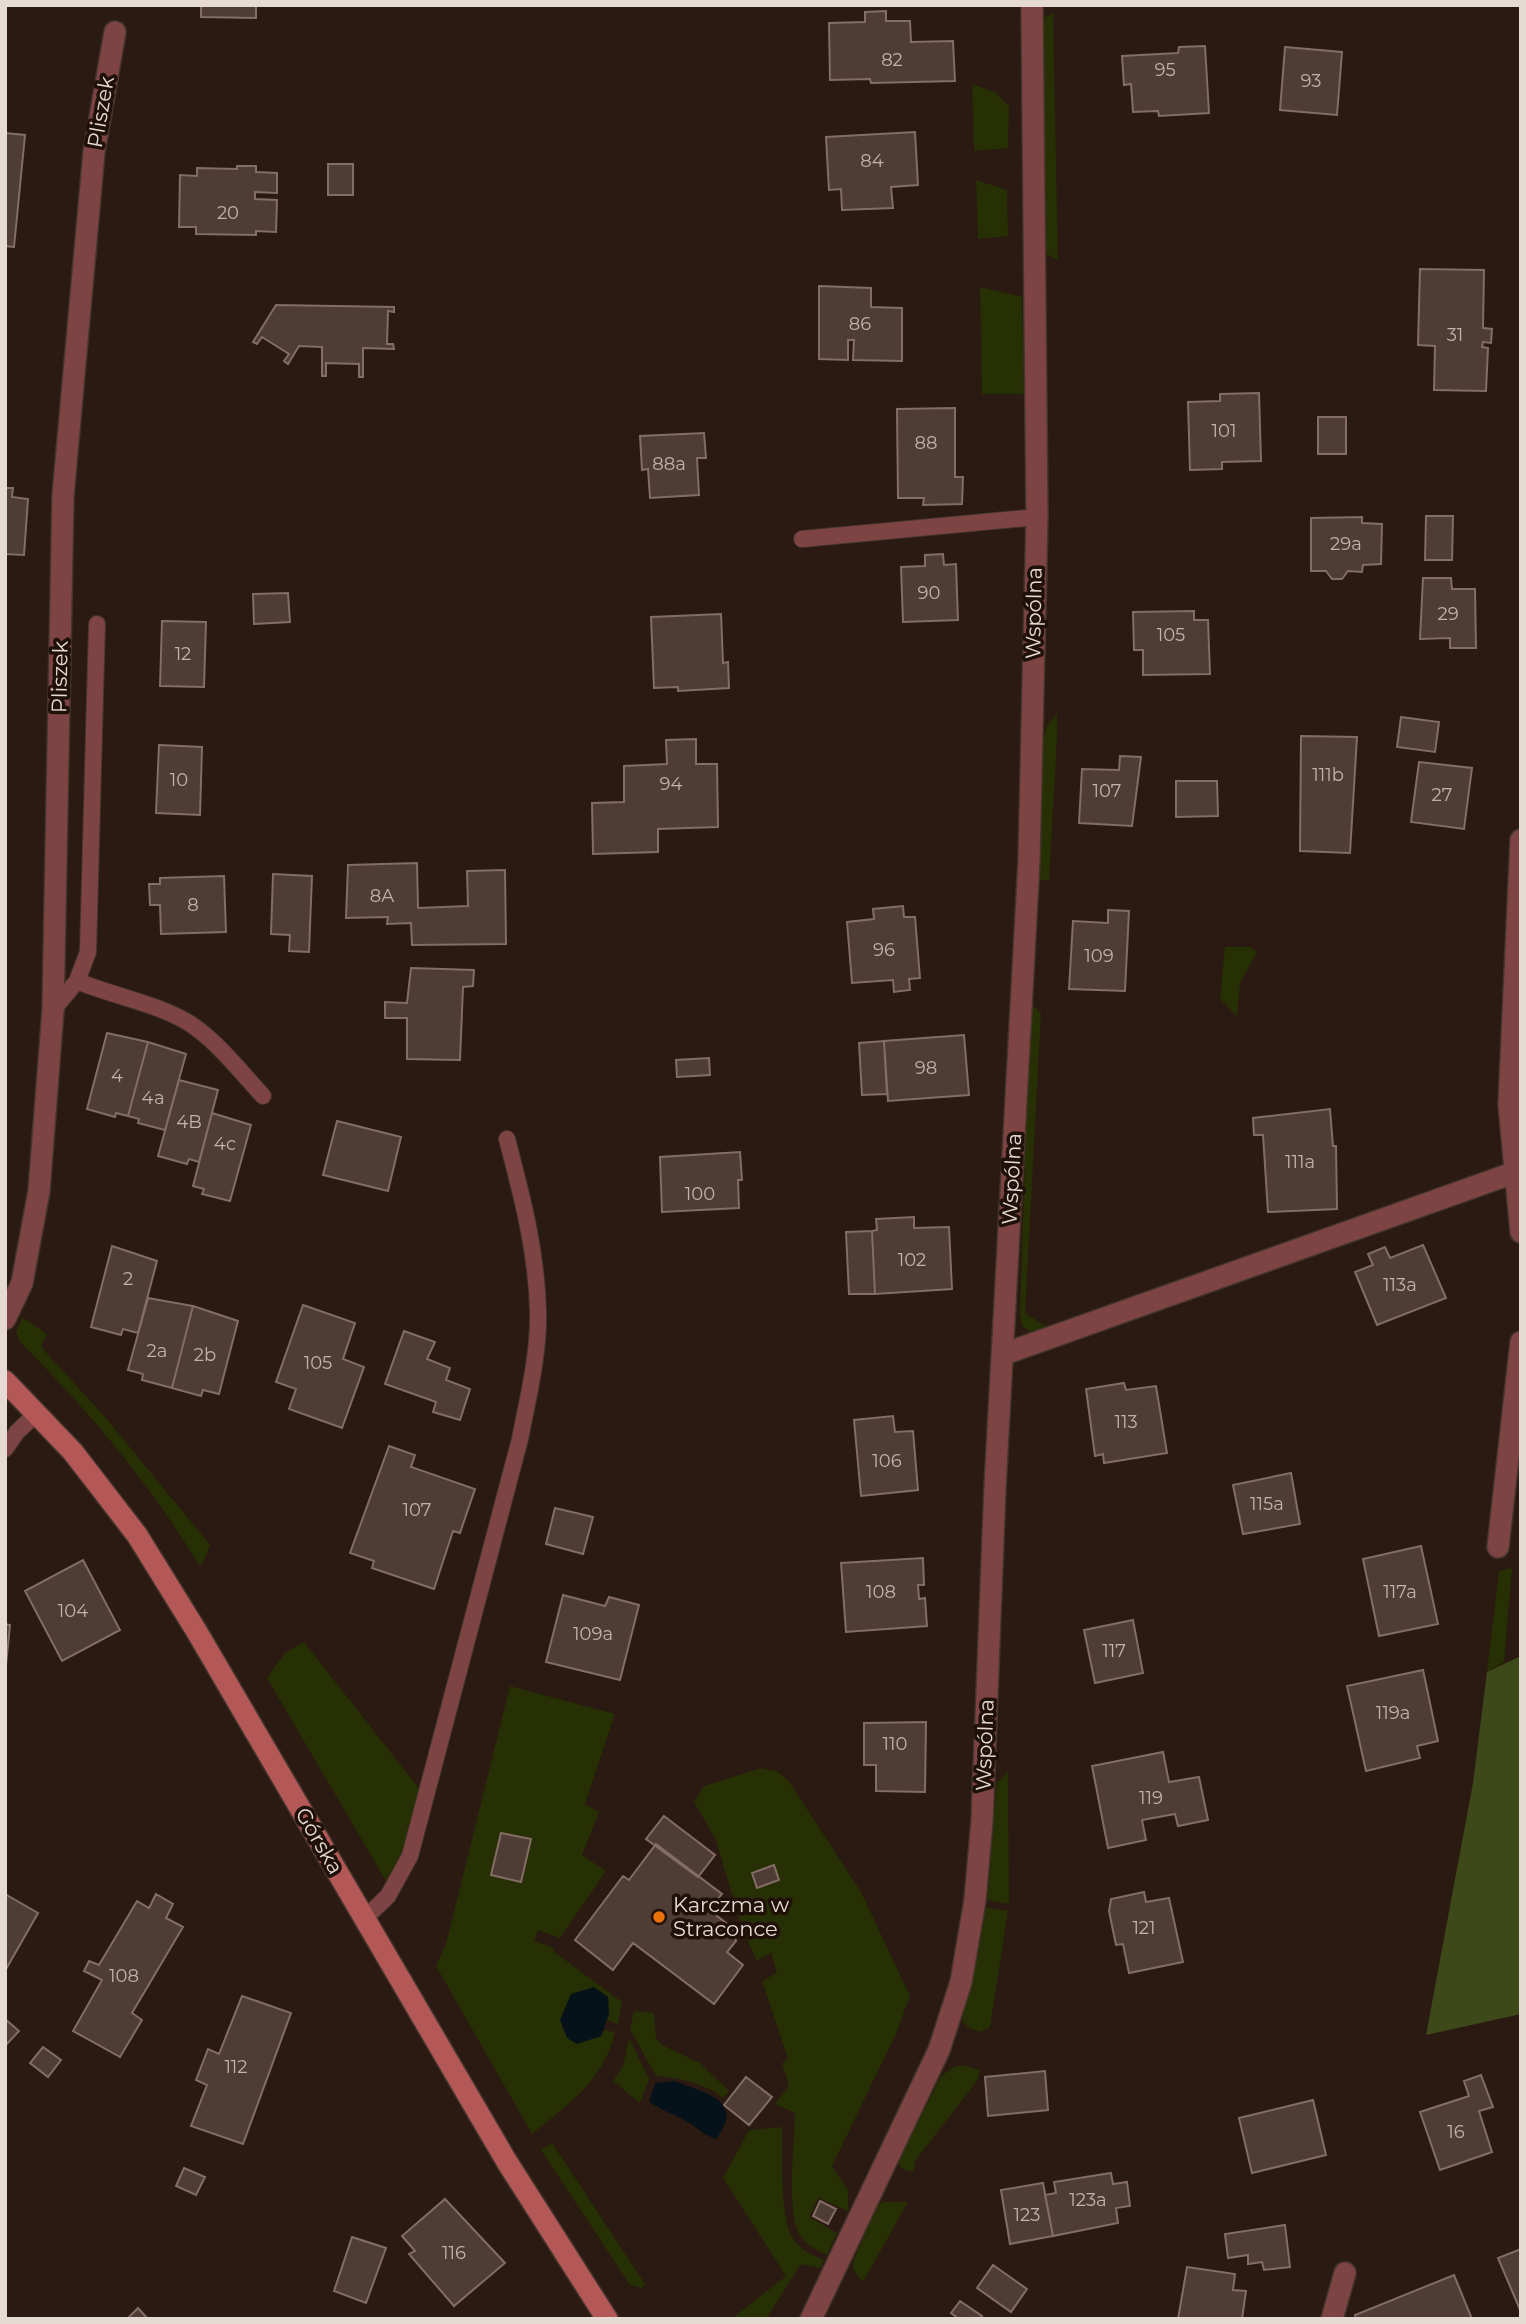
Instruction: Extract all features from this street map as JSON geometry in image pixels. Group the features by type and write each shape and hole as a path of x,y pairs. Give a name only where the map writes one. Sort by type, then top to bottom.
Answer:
{"street":[{"name":"Wspólna","path":"811,2319 939,2050 961,1982 975,1900 982,1821 994,1500 1029,861 1037,517 1032,5"},
{"name":"Pliszek","path":"5,1319 22,1283 35,1222 53,1010 63,496 94,152 115,32"},
{"path":"1521,840 1509,1069 1513,1173 1521,1232"},
{"path":"1004,1354 1513,1173"},
{"path":"1499,1547 1521,1342"},
{"name":"Górska","path":"5,1381 107,1492 137,1535 197,1632 544,2223 607,2319"},
{"path":"1332,2319 1345,2273"}],"lane":[{"path":"802,539 1037,517"},
{"path":"53,1010 77,981 88,952 97,624"},
{"path":"77,981 159,1009 190,1024 226,1055 263,1096"},
{"path":"364,1919 388,1896 410,1856 520,1439 534,1370 538,1314 535,1263 507,1139"},
{"path":"5,1449 17,1432 37,1413"}],"green space":[{"path":"1053,13 1058,260 1047,254 1042,246 1042,19"},
{"path":"972,84 995,92 1009,106 1008,148 974,151"},
{"path":"976,180 1007,190 1008,236 978,239"},
{"path":"980,287 1022,297 1024,394 982,394"},
{"path":"1057,714 1049,881 1041,880 1036,875 1042,745 1047,726"},
{"path":"1225,947 1250,947 1257,952 1240,983 1237,1016 1220,999"},
{"path":"1030,1003 1041,1013 1025,1313 1047,1327 1199,1272 1189,1280 1044,1332 1031,1332 1022,1326 1020,1314"},
{"path":"22,1317 47,1334 41,1347 105,1417 210,1545 203,1563 199,1565 160,1505 116,1448 70,1394 20,1342 16,1332"},
{"path":"1512,1568 1504,1662 1487,1672 1499,1571"},
{"path":"304,1642 421,1791 400,1859 386,1881 267,1678 285,1653"},
{"path":"1521,1656 1521,2014 1426,2035 1473,1783 1487,1672"},
{"path":"510,1686 615,1714 585,1804 599,1812 582,1855 606,1871 560,1938 538,1930 534,1941 554,1948 553,1951 622,2002 618,2024 607,2020 608,1998 601,2036 604,2030 615,2032 602,2064 583,2090 532,2134 436,1966 446,1944","holes":["501,1833 530,1839 521,1882 491,1875"]},
{"path":"761,1768 776,1771 788,1780 861,1892 910,1996 896,2034 832,2166 848,2190 848,2211 819,2198 809,2217 837,2233 827,2255 803,2240 796,2227 793,2212 795,2113 775,2104 789,2086 782,2063 788,2059 762,1981 777,1973 771,1953 757,1961 742,1928 716,1840 694,1802 704,1786"},
{"path":"1008,1771 1009,1904 987,1900 997,1783"},
{"path":"986,1907 1008,1911 990,2027 980,2032 969,2028 962,2021"},
{"path":"634,2011 654,2013 656,2038 662,2045 700,2063 729,2091 723,2098 691,2082 656,2076 630,2029"},
{"path":"629,2038 649,2079 640,2103 613,2081 623,2066"},
{"path":"962,2065 980,2070 977,2081 915,2161 913,2172 902,2169 898,2162 941,2076"},
{"path":"782,2127 783,2200 788,2228 799,2246 824,2260 821,2268 801,2264 766,2319 731,2319 786,2276 723,2178 749,2130"},
{"path":"552,2143 645,2284 642,2288 630,2285 541,2150"},
{"path":"882,2202 908,2202 863,2282 853,2269 853,2262 877,2206"}],"shaded area":[{"path":"594,1987 608,1997 609,2014 601,2036 577,2044 567,2038 560,2020 571,1994"},
{"path":"675,2081 708,2094 724,2106 724,2126 716,2139 649,2102 655,2083"}],"building":[{"path":"201,5 256,5 256,18 201,17"},
{"path":"886,11 886,21 910,21 911,42 953,41 955,81 871,83 870,79 830,80 829,23 865,22 865,12"},
{"path":"1205,46 1209,113 1159,116 1158,111 1133,112 1131,84 1124,85 1122,56 1178,53 1179,47"},
{"path":"1285,47 1342,52 1337,115 1280,110"},
{"path":"915,132 918,185 891,187 893,208 842,210 841,189 829,190 826,137"},
{"path":"5,133 25,135 14,247 5,246"},
{"path":"328,164 353,164 353,195 328,195"},
{"path":"237,166 256,166 256,172 277,173 277,193 255,192 255,199 277,200 276,232 256,231 256,235 196,234 196,227 179,227 180,175 197,176 197,168 237,169"},
{"path":"1420,269 1484,270 1483,328 1492,329 1491,343 1483,342 1482,347 1488,348 1486,391 1434,390 1435,346 1418,345"},
{"path":"819,286 871,288 871,307 902,308 902,361 853,360 854,340 848,340 848,360 819,359"},
{"path":"276,305 394,307 394,312 388,311 387,344 393,344 394,349 363,348 363,377 359,377 359,364 326,363 326,376 322,376 322,347 299,346 288,364 284,361 289,354 262,337 257,344 253,342"},
{"path":"1259,393 1261,461 1222,462 1222,469 1190,470 1188,402 1220,401 1220,394"},
{"path":"955,408 955,477 963,477 962,504 923,505 924,498 898,498 897,409"},
{"path":"1318,417 1346,417 1346,454 1318,454"},
{"path":"704,433 706,458 697,458 699,495 650,498 648,469 642,470 640,436"},
{"path":"5,488 13,488 12,497 28,499 24,555 5,554"},
{"path":"1426,516 1453,516 1452,560 1425,560"},
{"path":"1362,517 1362,523 1382,524 1381,564 1363,565 1362,572 1348,571 1342,579 1332,579 1326,571 1311,571 1311,518"},
{"path":"943,554 944,565 956,564 958,620 903,622 901,567 925,566 925,555"},
{"path":"1423,578 1451,578 1452,589 1475,589 1476,648 1450,648 1450,638 1420,639"},
{"path":"288,593 290,622 254,624 253,594"},
{"path":"1194,611 1194,620 1208,620 1210,674 1143,675 1143,650 1134,650 1133,612"},
{"path":"721,614 723,663 728,662 729,688 678,691 678,687 654,688 651,617"},
{"path":"162,621 206,622 204,687 160,686"},
{"path":"1401,717 1439,722 1435,752 1397,747"},
{"path":"1301,736 1357,737 1350,853 1300,851"},
{"path":"696,739 696,764 717,764 718,827 658,829 658,852 593,854 592,803 624,802 624,766 667,764 666,740"},
{"path":"159,745 202,747 200,815 156,813"},
{"path":"1120,756 1141,757 1132,826 1079,823 1082,769 1119,770"},
{"path":"1419,762 1472,768 1464,829 1411,822"},
{"path":"1176,781 1217,781 1218,816 1176,817"},
{"path":"417,863 418,908 468,906 467,871 505,870 506,944 412,945 411,923 387,924 388,917 346,918 348,865"},
{"path":"273,874 312,876 309,952 289,951 290,935 271,934"},
{"path":"224,876 226,932 161,934 160,905 150,905 149,884 160,884 160,878"},
{"path":"903,906 904,917 915,917 920,978 909,979 910,990 894,992 893,980 852,983 847,922 874,919 873,909"},
{"path":"1108,910 1129,911 1125,991 1069,989 1073,921 1108,923"},
{"path":"411,968 474,970 473,986 463,987 460,1060 407,1059 407,1018 385,1018 385,1002 407,1003"},
{"path":"107,1033 148,1042 128,1116 116,1113 115,1117 87,1109"},
{"path":"964,1035 969,1095 888,1101 884,1041"},
{"path":"884,1041 887,1094 862,1095 859,1043"},
{"path":"148,1042 186,1054 165,1130 138,1123 139,1119 128,1116"},
{"path":"709,1058 710,1075 677,1077 676,1060"},
{"path":"179,1080 218,1090 199,1162 189,1159 187,1164 158,1156"},
{"path":"1330,1109 1333,1146 1336,1146 1337,1209 1268,1212 1263,1135 1254,1135 1253,1118"},
{"path":"212,1113 251,1125 230,1201 202,1194 204,1189 193,1186"},
{"path":"337,1121 401,1137 388,1191 323,1175"},
{"path":"740,1152 742,1180 738,1180 739,1208 662,1212 660,1157"},
{"path":"914,1217 914,1228 949,1227 952,1289 875,1294 872,1231 877,1230 876,1219"},
{"path":"872,1231 875,1294 849,1294 846,1232"},
{"path":"1423,1245 1446,1298 1377,1325 1355,1272 1373,1265 1368,1254 1385,1247 1390,1258"},
{"path":"112,1246 157,1261 138,1333 123,1329 121,1335 91,1327"},
{"path":"148,1298 193,1306 172,1388 142,1380 143,1374 128,1370"},
{"path":"303,1305 355,1323 343,1359 364,1367 342,1428 289,1409 296,1389 276,1382"},
{"path":"193,1306 238,1321 219,1394 203,1390 201,1396 172,1388"},
{"path":"404,1331 435,1342 427,1359 450,1368 446,1380 470,1389 460,1420 433,1412 436,1402 385,1384"},
{"path":"1124,1383 1126,1390 1156,1386 1167,1453 1104,1463 1103,1454 1095,1456 1086,1389"},
{"path":"893,1416 895,1432 913,1431 918,1490 861,1496 854,1420"},
{"path":"389,1446 415,1455 411,1467 475,1489 460,1533 453,1531 434,1589 372,1568 374,1561 350,1553"},
{"path":"1291,1473 1300,1524 1243,1534 1233,1485"},
{"path":"555,1508 593,1517 583,1554 546,1544"},
{"path":"1421,1546 1438,1624 1379,1636 1363,1559"},
{"path":"923,1558 924,1585 918,1585 919,1599 925,1598 927,1626 846,1632 841,1563"},
{"path":"83,1560 120,1630 62,1661 25,1591"},
{"path":"563,1595 605,1606 609,1597 639,1605 620,1680 546,1662"},
{"path":"1133,1620 1143,1673 1095,1683 1084,1630"},
{"path":"5,1624 10,1625 5,1675"},
{"path":"1423,1670 1438,1741 1417,1746 1420,1758 1366,1771 1347,1686"},
{"path":"926,1722 925,1792 876,1791 876,1765 864,1765 864,1723"},
{"path":"1163,1752 1169,1782 1199,1777 1208,1820 1178,1826 1175,1814 1142,1820 1146,1840 1108,1848 1092,1766"},
{"path":"664,1816 715,1855 698,1877 646,1839"},
{"path":"501,1833 531,1839 521,1882 491,1875"},
{"path":"656,1844 722,1894 709,1910 733,1928 736,1941 727,1952 743,1965 714,2004 633,1943 613,1970 575,1940 623,1876 629,1880"},
{"path":"774,1865 779,1880 757,1888 752,1873"},
{"path":"1144,1892 1146,1902 1169,1898 1183,1962 1129,1973 1123,1944 1116,1945 1109,1911 1111,1899"},
{"path":"5,1894 38,1913 5,1971"},
{"path":"156,1894 173,1904 166,1918 183,1927 132,2013 142,2020 120,2057 73,2031 102,1980 84,1971 89,1961 99,1965 137,1901 149,1908"},
{"path":"242,1996 291,2013 243,2144 191,2126 207,2085 196,2080 208,2049 219,2054"},
{"path":"5,2019 19,2031 5,2046"},
{"path":"43,2047 61,2060 48,2077 30,2063"},
{"path":"1045,2071 1048,2110 988,2116 985,2077"},
{"path":"1481,2075 1493,2107 1479,2111 1492,2152 1440,2170 1420,2112 1469,2096 1464,2081"},
{"path":"746,2077 772,2097 749,2125 724,2105"},
{"path":"1313,2100 1326,2155 1252,2173 1239,2118"},
{"path":"184,2168 205,2177 196,2195 176,2186"},
{"path":"1111,2173 1113,2184 1127,2182 1130,2206 1116,2208 1118,2223 1053,2236 1045,2195 1056,2193 1054,2182"},
{"path":"1043,2183 1053,2236 1010,2244 1001,2190"},
{"path":"445,2199 505,2263 454,2306 409,2254 415,2251 402,2236"},
{"path":"820,2201 836,2209 828,2224 813,2216"},
{"path":"1285,2225 1290,2267 1264,2270 1262,2262 1248,2264 1248,2255 1228,2258 1225,2234"},
{"path":"352,2237 386,2248 366,2303 334,2291"},
{"path":"1521,2249 1521,2312 1498,2258"},
{"path":"993,2265 1027,2289 1011,2312 977,2288"},
{"path":"1187,2267 1235,2274 1233,2290 1246,2291 1242,2319 1178,2319"},
{"path":"1454,2275 1472,2319 1356,2319 1355,2315"},
{"path":"960,2301 982,2316 980,2319 959,2319 951,2313"},
{"path":"138,2308 148,2319 127,2319"}],"place":[{"name":"Karczma w Straconce","path":"659,1917"}]}
